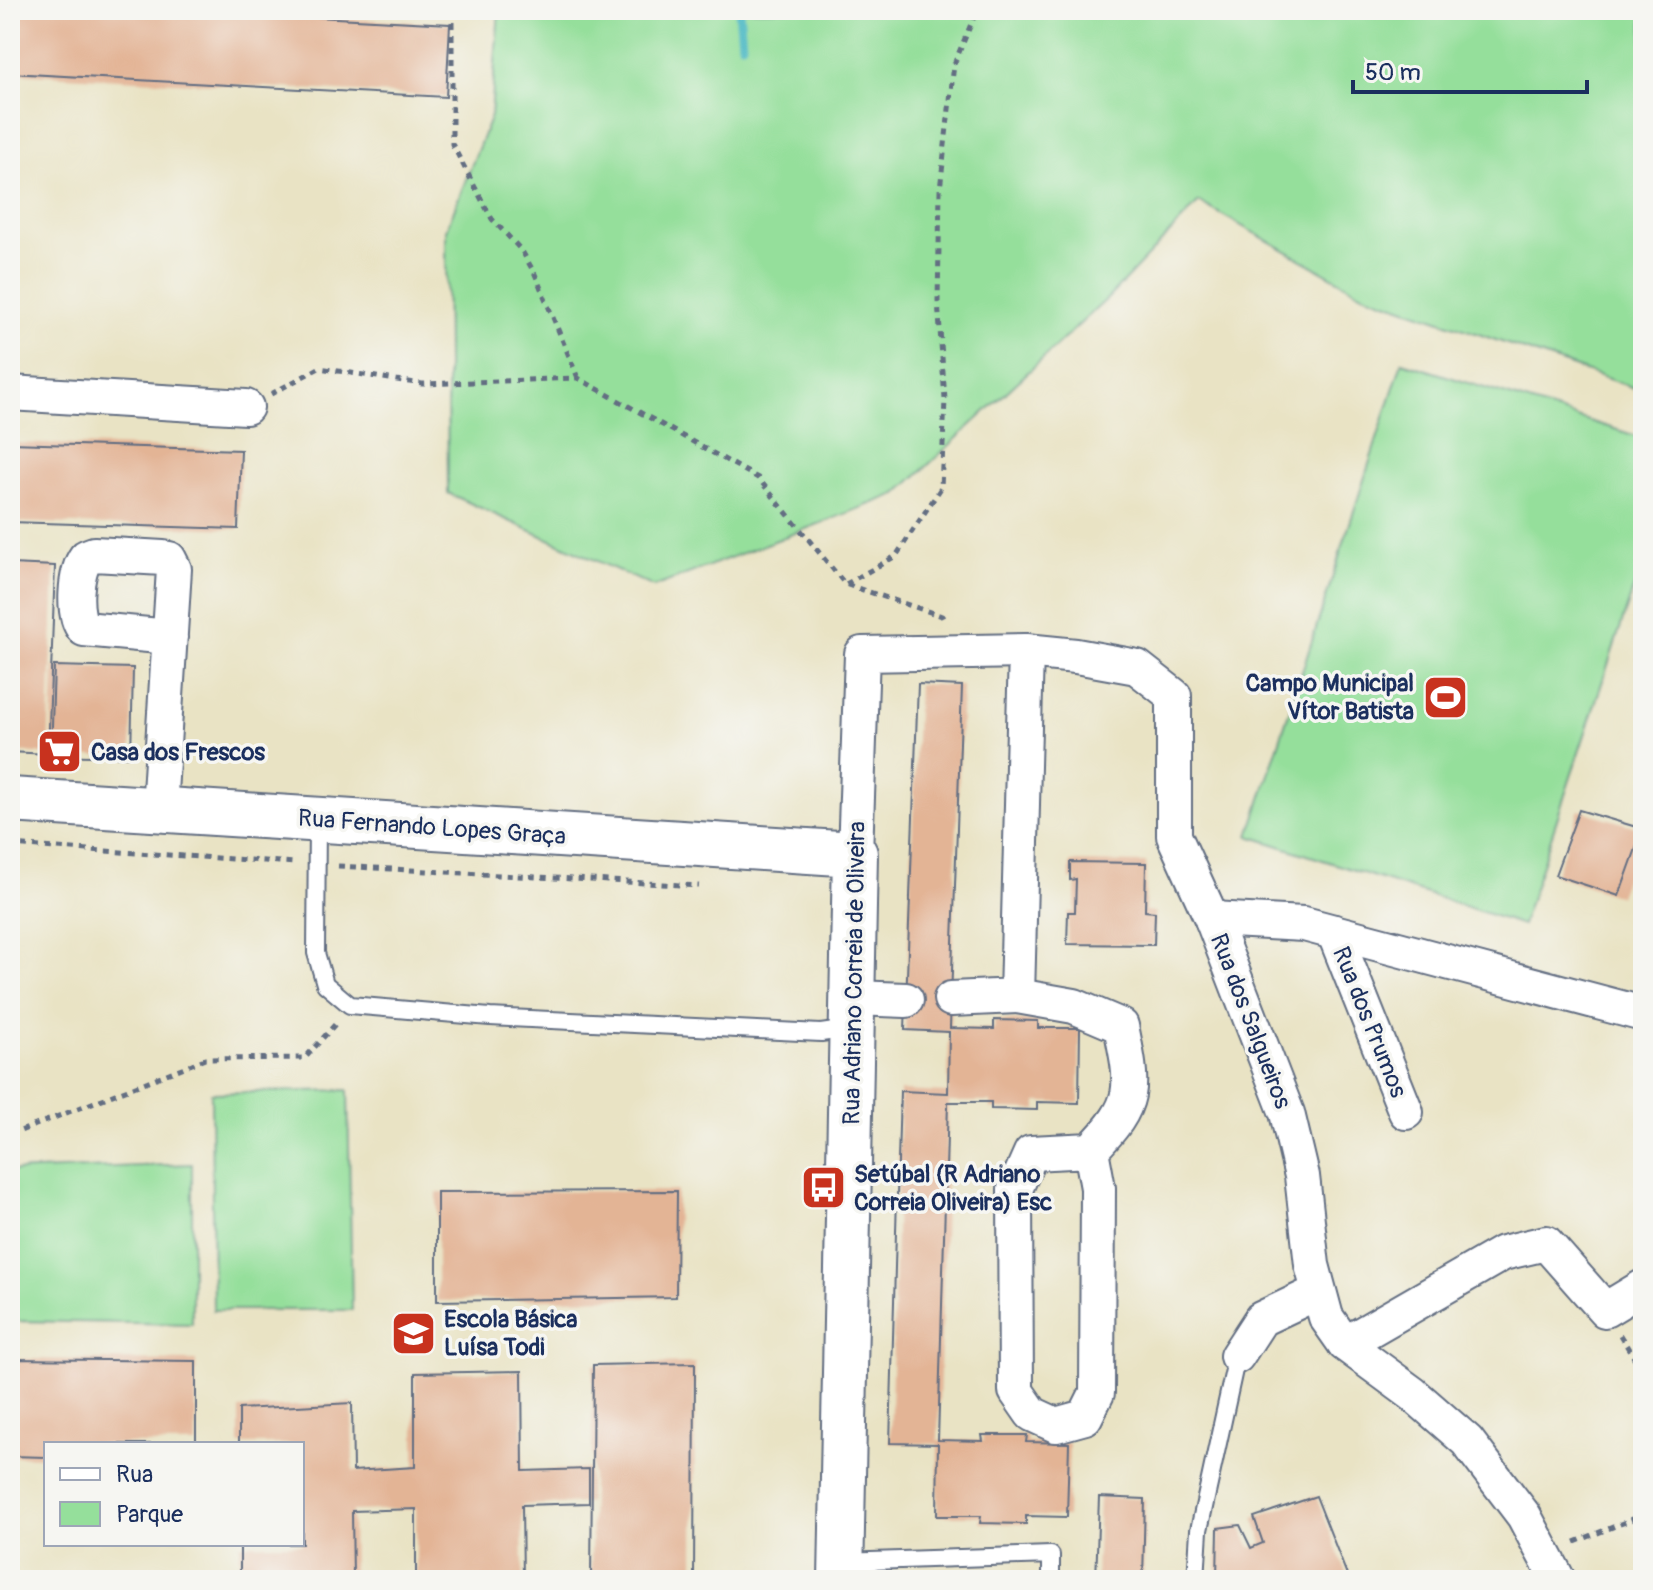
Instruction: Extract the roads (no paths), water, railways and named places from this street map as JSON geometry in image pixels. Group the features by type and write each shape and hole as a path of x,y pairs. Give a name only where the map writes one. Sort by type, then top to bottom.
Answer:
{"street":[{"path":"10,393 246,407"},
{"path":"159,809 170,637"},
{"path":"1017,996 1026,651"},
{"name":"Rua dos Salgueiros","path":"862,654 960,655 1026,651 1137,667 1174,696 1174,836 1212,919 1287,1113 1302,1176 1318,1292 1326,1317 1345,1344 1413,1394 1467,1441 1524,1516 1551,1567"},
{"name":"Rua Adriano Correia de Oliveira","path":"841,1571 855,854 862,654"},
{"name":"Rua Fernando Lopes Graça","path":"10,800 855,854"},
{"path":"1212,919 1304,924 1641,1008"},
{"name":"Rua dos Prumos","path":"1334,932 1406,1112"},
{"path":"951,999 1017,996 1074,1006 1121,1026 1131,1077 1121,1120 1091,1150 1031,1153 1015,1189 1016,1391 1032,1414 1056,1425 1085,1417 1097,1393 1098,1188 1091,1150"},
{"path":"854,1014 906,1000"},
{"path":"1345,1344 1503,1253 1546,1243 1605,1310 1643,1287"},
{"path":"1237,1356 1261,1319 1318,1292"}],"lane":[{"path":"317,820 316,953 325,984 350,1005 490,1017 790,1031 854,1014"},
{"path":"1196,1580 1199,1530 1237,1356"},
{"path":"841,1571 1051,1555 1051,1580"}],"waterway":[{"path":"739,10 742,44"}],"place":[{"name":"Campo Municipal Vítor Batista","path":"1445,697"},
{"name":"Casa dos Frescos","path":"60,752"},
{"name":"Setúbal (R Adriano Correia Oliveira) Esc","path":"823,1188"},
{"name":"Escola Básica Luísa Todi","path":"413,1333"}]}
